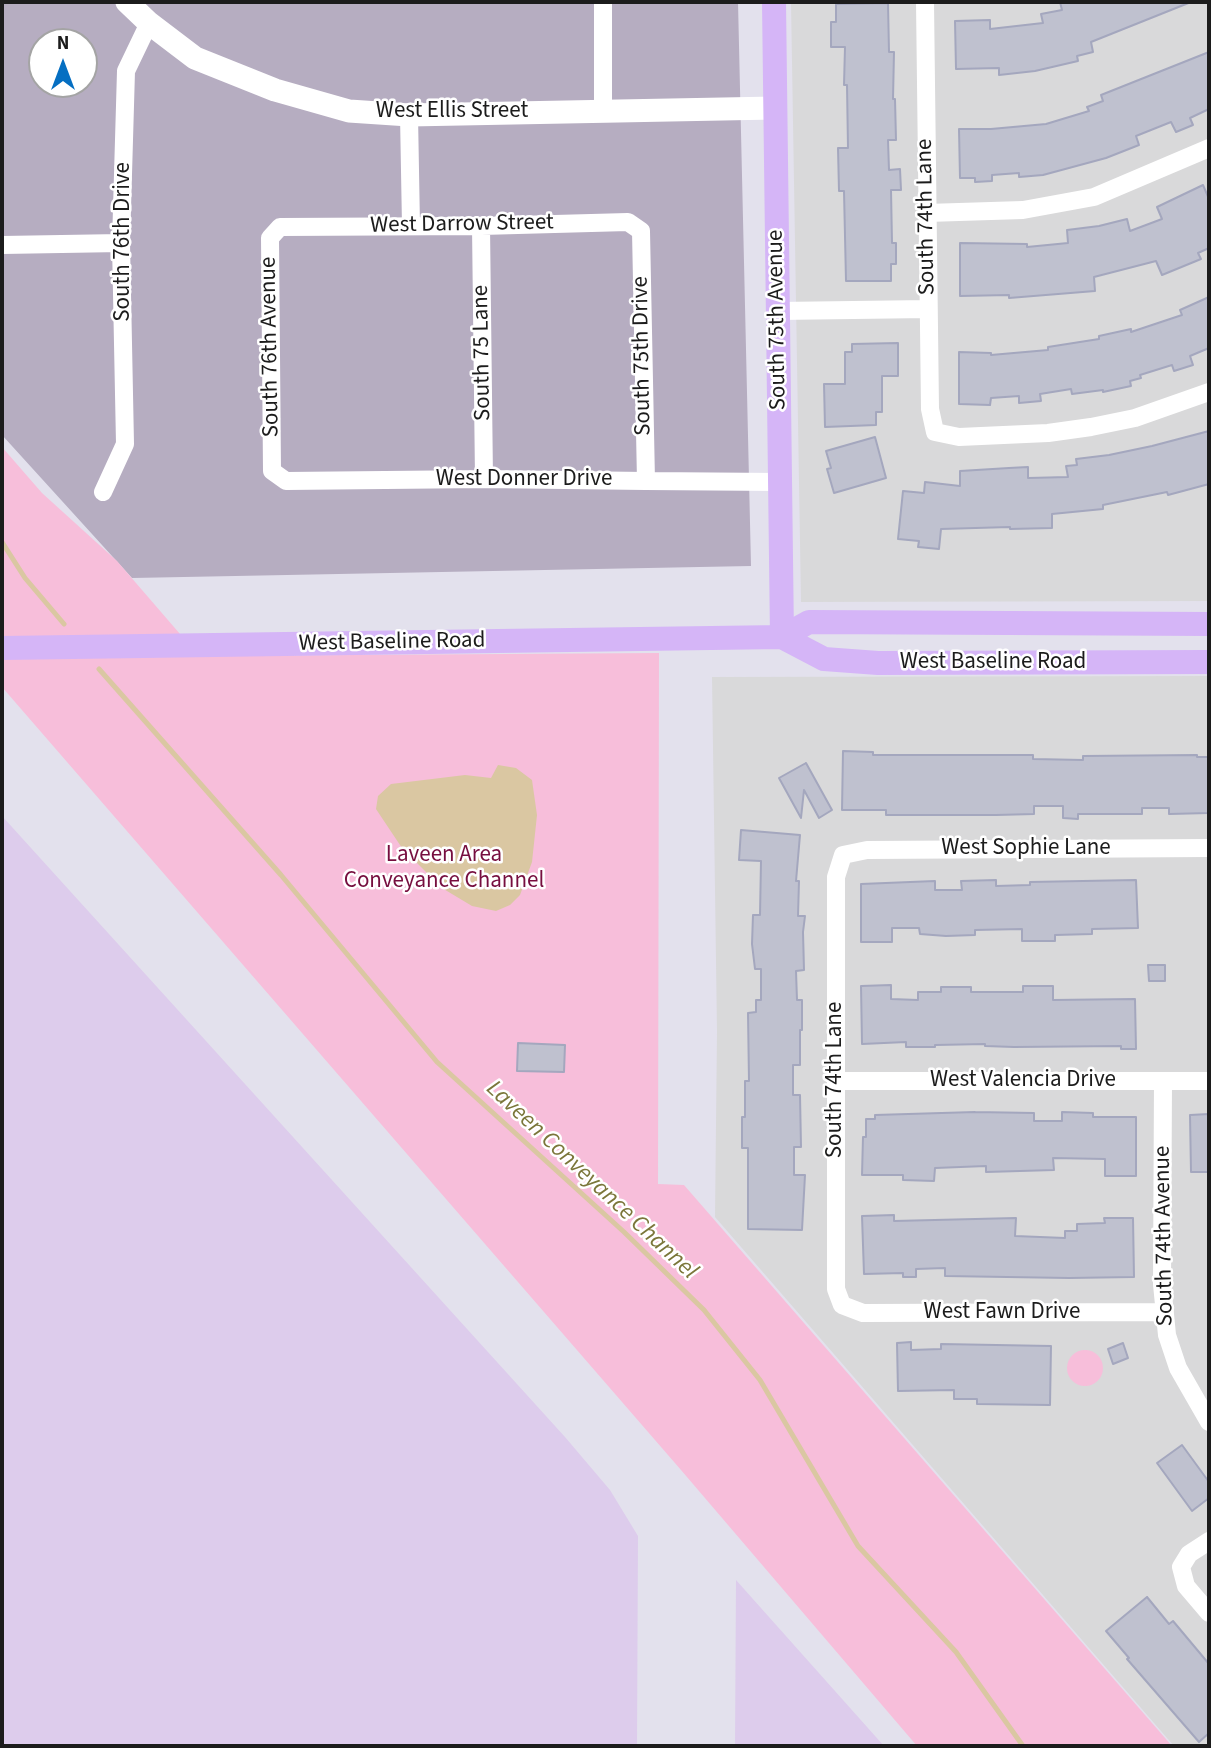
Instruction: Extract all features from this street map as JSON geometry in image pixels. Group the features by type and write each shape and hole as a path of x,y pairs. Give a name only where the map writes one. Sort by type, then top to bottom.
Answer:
{"main road":[{"name":"South 75th Avenue","path":"774,2 782,637"},
{"name":"West Baseline Road","path":"2,648 782,637 809,622 1209,624"},
{"name":"West Baseline Road","path":"782,637 824,659 878,663 1209,662"}],"street":[{"path":"127,2 149,23"},
{"path":"603,2 603,111"},
{"name":"South 74th Lane","path":"925,2 930,409 935,432 959,437 1091,428 1135,418 1209,392"},
{"name":"West Ellis Street","path":"149,23 195,58 275,90 349,111 410,115 775,108"},
{"name":"South 76th Drive","path":"103,492 125,444 121,243 126,71 149,23"},
{"path":"410,115 411,226"},
{"path":"928,213 1023,210 1094,197 1209,148"},
{"name":"West Darrow Street","path":"280,227 628,222 641,231"},
{"name":"South 75 Lane","path":"481,226 484,479"},
{"name":"South 76th Avenue","path":"272,471 270,238 280,227"},
{"name":"South 75th Drive","path":"641,231 646,481"},
{"path":"2,244 121,243"},
{"path":"778,311 928,309"},
{"name":"West Donner Drive","path":"272,471 286,481 484,479 780,482"},
{"name":"West Sophie Lane","path":"843,855 867,850 1209,849"},
{"name":"South 74th Lane","path":"842,1305 836,1289 836,877 843,855"},
{"name":"West Valencia Drive","path":"836,1081 1209,1081"},
{"name":"South 74th Avenue","path":"1163,1081 1164,1312 1167,1335 1178,1368 1209,1422"},
{"name":"West Fawn Drive","path":"842,1305 863,1313 1164,1312"},
{"path":"1209,1541 1189,1554 1181,1567 1186,1586 1209,1613"}],"shaded area":[{"path":"2,2 738,2 751,566 132,578 2,435"},
{"path":"791,2 1209,2 1209,601 801,602"},
{"path":"1209,676 1209,1746 1174,1746 715,1217 717,1032 712,677"},
{"path":"498,765 516,768 532,780 537,815 532,862 520,895 510,905 496,911 472,906 442,888 402,848 376,809 378,796 391,784 465,775 491,778"},
{"path":"2,816 610,1490 638,1536 637,1746 2,1746"},
{"path":"736,1580 884,1746 735,1746"}],"green space":[{"name":"Laveen Area Conveyance Channel","path":"2,447 42,493 117,561 199,656 659,653 658,1184 684,1185 1172,1746 917,1746 2,687"},
{"path":"1085,1350 1098,1355 1103,1368 1098,1381 1085,1386 1072,1381 1067,1368 1072,1355"}],"building":[{"path":"1060,2 1191,2 1091,42 1093,52 1077,56 1078,61 1035,71 999,75 999,68 956,69 955,21 990,20 990,29 1043,23 1041,14 1062,10"},
{"path":"888,3 889,52 894,52 896,140 888,140 889,170 900,169 901,190 891,190 892,243 896,243 896,264 891,264 891,281 846,281 844,191 839,191 838,148 848,148 847,85 844,85 845,47 831,47 831,22 836,22 836,4"},
{"path":"1209,52 1209,109 1190,118 1193,125 1176,132 1171,122 1136,136 1139,145 1106,158 1043,175 992,175 992,181 975,182 975,178 960,178 959,129 1046,124 1089,111 1087,107 1103,101 1101,95"},
{"path":"1203,185 1209,199 1209,248 1198,253 1201,259 1162,275 1156,261 1094,277 1095,291 1009,298 1009,295 960,296 960,243 1027,244 1027,247 1068,243 1067,230 1127,219 1130,231 1162,219 1157,207"},
{"path":"1209,297 1209,348 1190,356 1193,365 1174,371 1172,365 1140,375 1141,378 1130,381 1131,386 1103,392 1072,394 1071,389 1040,394 1041,401 1019,403 1019,396 991,398 990,405 959,404 959,352 991,355 1048,350 1048,347 1099,339 1099,336 1131,329 1131,332 1182,315 1180,310"},
{"path":"898,343 898,376 882,376 882,412 876,412 876,425 825,427 824,384 845,384 845,352 852,352 852,344"},
{"path":"1209,431 1209,484 1168,495 1167,492 1103,505 1103,509 1052,514 1052,528 941,529 939,549 918,547 919,541 898,539 903,491 924,493 925,482 960,486 960,471 1028,467 1028,478 1068,477 1066,466 1077,465 1076,459 1152,446"},
{"path":"875,437 886,478 834,493 827,469 831,468 826,451"},
{"path":"843,751 873,752 873,755 1033,755 1033,759 1083,760 1083,756 1209,757 1209,813 1169,814 1169,808 1142,808 1142,814 1078,814 1078,819 1063,818 1063,806 1034,806 1034,814 996,815 886,815 886,810 842,810"},
{"path":"806,763 832,810 819,818 804,790 801,818 779,778"},
{"path":"741,830 800,835 796,881 799,881 798,916 805,916 804,970 796,971 797,1000 802,1000 802,1030 800,1065 793,1065 793,1095 800,1095 801,1147 794,1147 794,1175 805,1175 802,1230 748,1229 748,1148 742,1148 742,1117 745,1117 745,1081 749,1081 748,1013 756,1012 756,1000 761,1000 761,969 755,969 752,944 753,915 760,915 761,861 739,860"},
{"path":"996,880 996,886 1030,885 1030,882 1136,880 1138,928 1092,929 1092,934 1055,935 1055,941 1022,941 1022,929 975,930 975,935 946,936 920,934 919,928 892,928 892,942 861,942 861,884 935,881 935,890 962,890 961,881"},
{"path":"1148,965 1165,965 1165,981 1149,981"},
{"path":"891,985 891,999 918,1000 918,992 941,992 941,987 971,987 971,992 1023,992 1023,986 1053,986 1053,1000 1135,999 1136,1049 1121,1049 1121,1046 1014,1047 985,1044 906,1047 906,1042 862,1044 861,986"},
{"path":"518,1043 565,1045 564,1072 517,1071"},
{"path":"1062,1112 1093,1113 1093,1117 1136,1117 1136,1176 1105,1176 1105,1159 1053,1158 1054,1170 986,1172 986,1166 935,1168 934,1181 903,1180 903,1175 862,1175 866,1119 875,1119 875,1115 1034,1113 1034,1121 1062,1121"},
{"path":"1209,1114 1209,1172 1191,1172 1190,1115"},
{"path":"894,1215 894,1221 1016,1218 1015,1236 1065,1238 1065,1231 1077,1231 1077,1224 1105,1223 1104,1218 1133,1218 1134,1277 945,1276 945,1268 916,1269 916,1277 903,1277 903,1273 864,1274 862,1216"},
{"path":"911,1342 911,1350 941,1349 941,1344 1051,1346 1050,1405 977,1404 977,1399 954,1399 954,1390 898,1391 897,1343"},
{"path":"1123,1343 1128,1358 1113,1364 1108,1349"},
{"path":"1182,1445 1209,1482 1209,1498 1192,1511 1157,1463"},
{"path":"1147,1597 1169,1624 1173,1621 1209,1664 1209,1733 1199,1742 1106,1631"}],"waterway":[{"name":"Laveen Conveyance Channel","path":"2,542 25,578 64,624"},
{"name":"Laveen Conveyance Channel","path":"99,669 281,875 437,1062 624,1232 704,1310 760,1380 858,1546 956,1652 1023,1746"}]}
